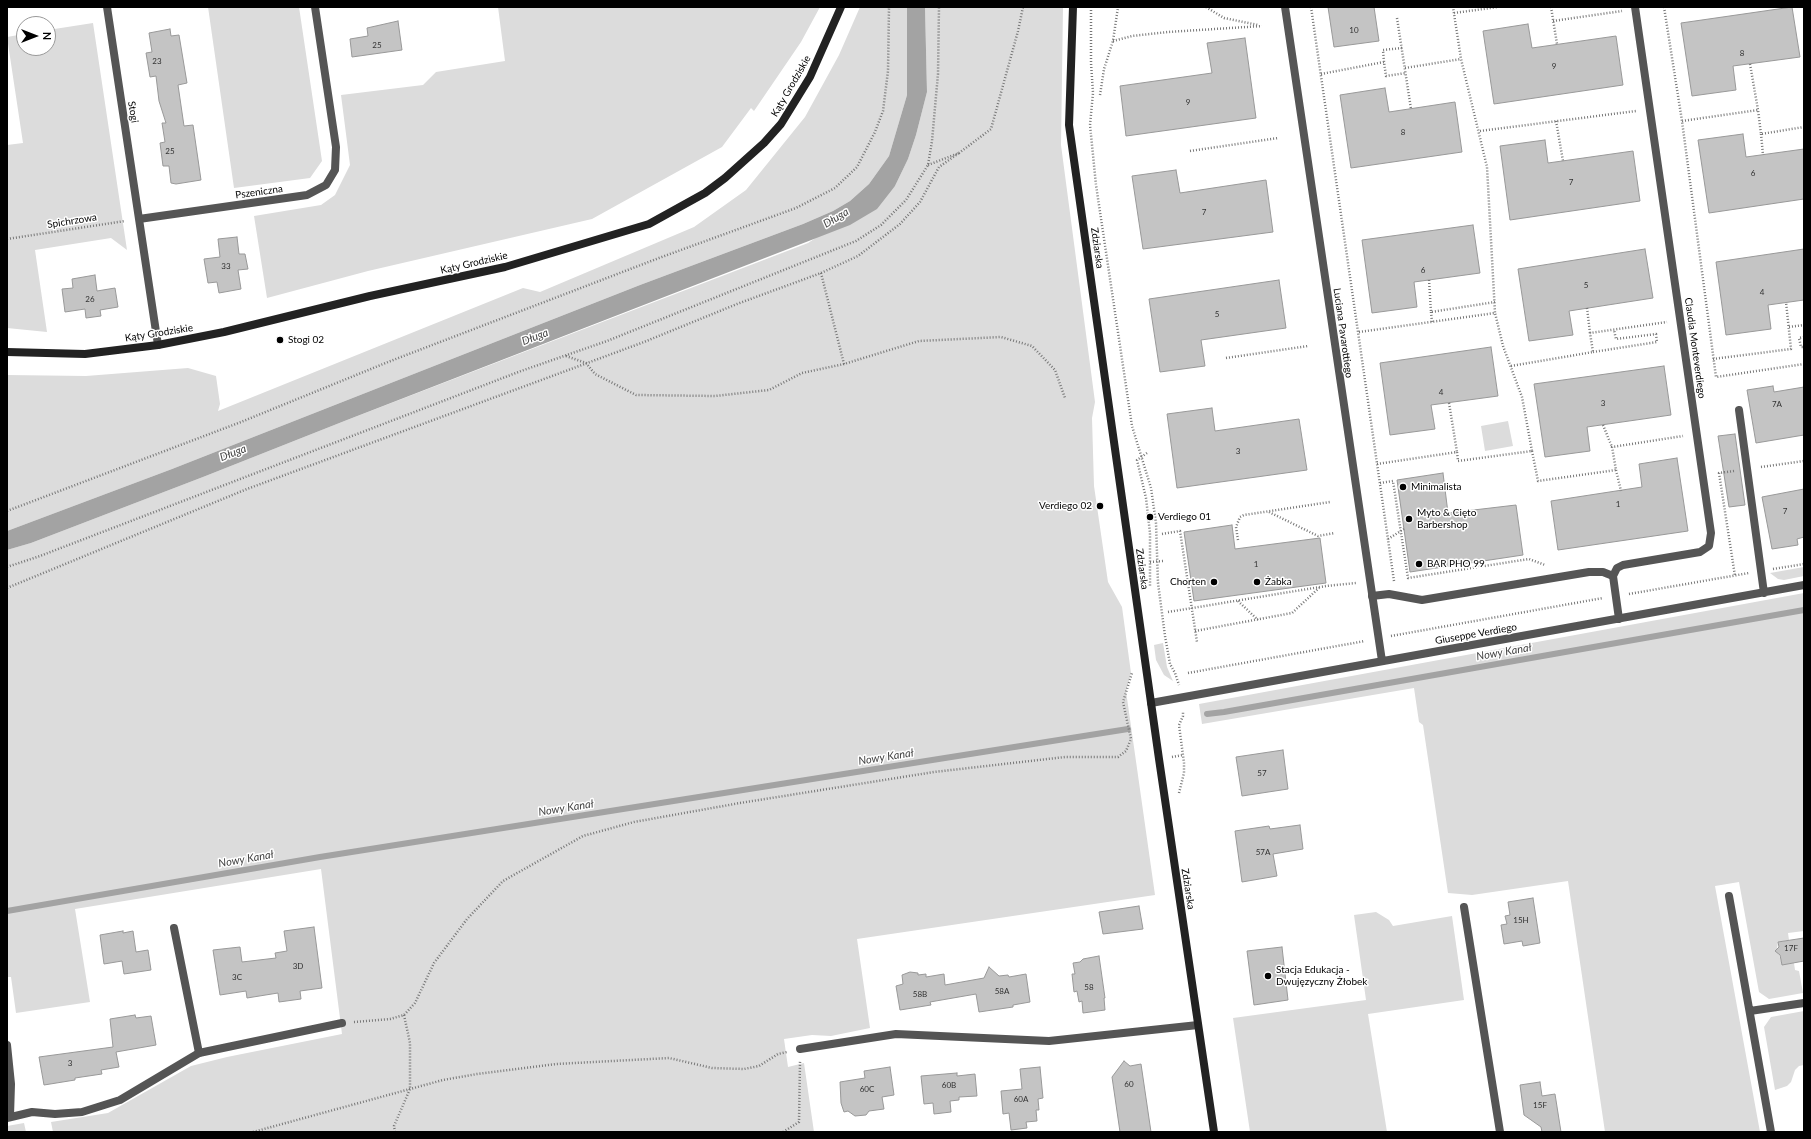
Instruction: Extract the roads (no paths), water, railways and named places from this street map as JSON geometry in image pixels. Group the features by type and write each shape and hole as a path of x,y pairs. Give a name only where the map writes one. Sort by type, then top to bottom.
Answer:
{"street":[{"name":"Stogi","path":"107,7 139,219"},
{"name":"Pszeniczna","path":"139,219 307,195 326,185 335,170 336,147 315,7"},
{"name":"Kąty Grodziskie","path":"7,352 85,354 158,345 224,332 359,299 505,267 648,224 680,208 726,178 747,160 776,129 794,104 810,77 841,7"},
{"name":"Zdziarska","path":"1072,7 1073,46 1069,125 1151,703 1214,1132"},
{"name":"Luciana Pavarottiego","path":"1285,7 1382,661"},
{"name":"Claudia Monteverdiego","path":"1613,576 1617,568 1623,565 1700,552 1709,546 1711,532 1635,7"},
{"path":"139,219 158,345"},
{"path":"1740,410 1764,592"},
{"path":"1372,596 1396,594 1422,600 1597,571 1613,576 1620,619"},
{"name":"Giuseppe Verdiego","path":"1151,703 1804,585"},
{"path":"1729,896 1771,1132"},
{"path":"1464,907 1500,1132"},
{"path":"174,928 199,1053"},
{"path":"1750,1011 1804,1003"},
{"path":"7,1045 11,1084 8,1117 32,1112 55,1114 82,1112 120,1100 199,1053 342,1023"},
{"path":"800,1049 896,1034 1049,1041 1198,1025"}],"water":[{"name":"Długa","path":"907,7 925,7 927,92 908,159 895,186 877,209 850,225 203,477 31,543 7,550 7,531 172,469 640,285 803,224 833,211 850,201 869,184 889,156 907,95"}],"waterway":[{"name":"Nowy Kanał","path":"1207,714 1804,610"},
{"name":"Nowy Kanał","path":"7,911 320,857 1128,729"}],"place":[{"name":"Stogi 02","path":"280,340"},
{"name":"Minimalista","path":"1403,487"},
{"name":"Verdiego 02","path":"1100,506"},
{"name":"Verdiego 01","path":"1150,517"},
{"name":"Myto & Cięto Barbershop","path":"1409,519"},
{"name":"BAR PHO 99","path":"1419,564"},
{"name":"Chorten","path":"1214,582"},
{"name":"Żabka","path":"1257,582"},
{"name":"Stacja Edukacja - Dwujęzyczny Żłobek","path":"1268,976"}]}
